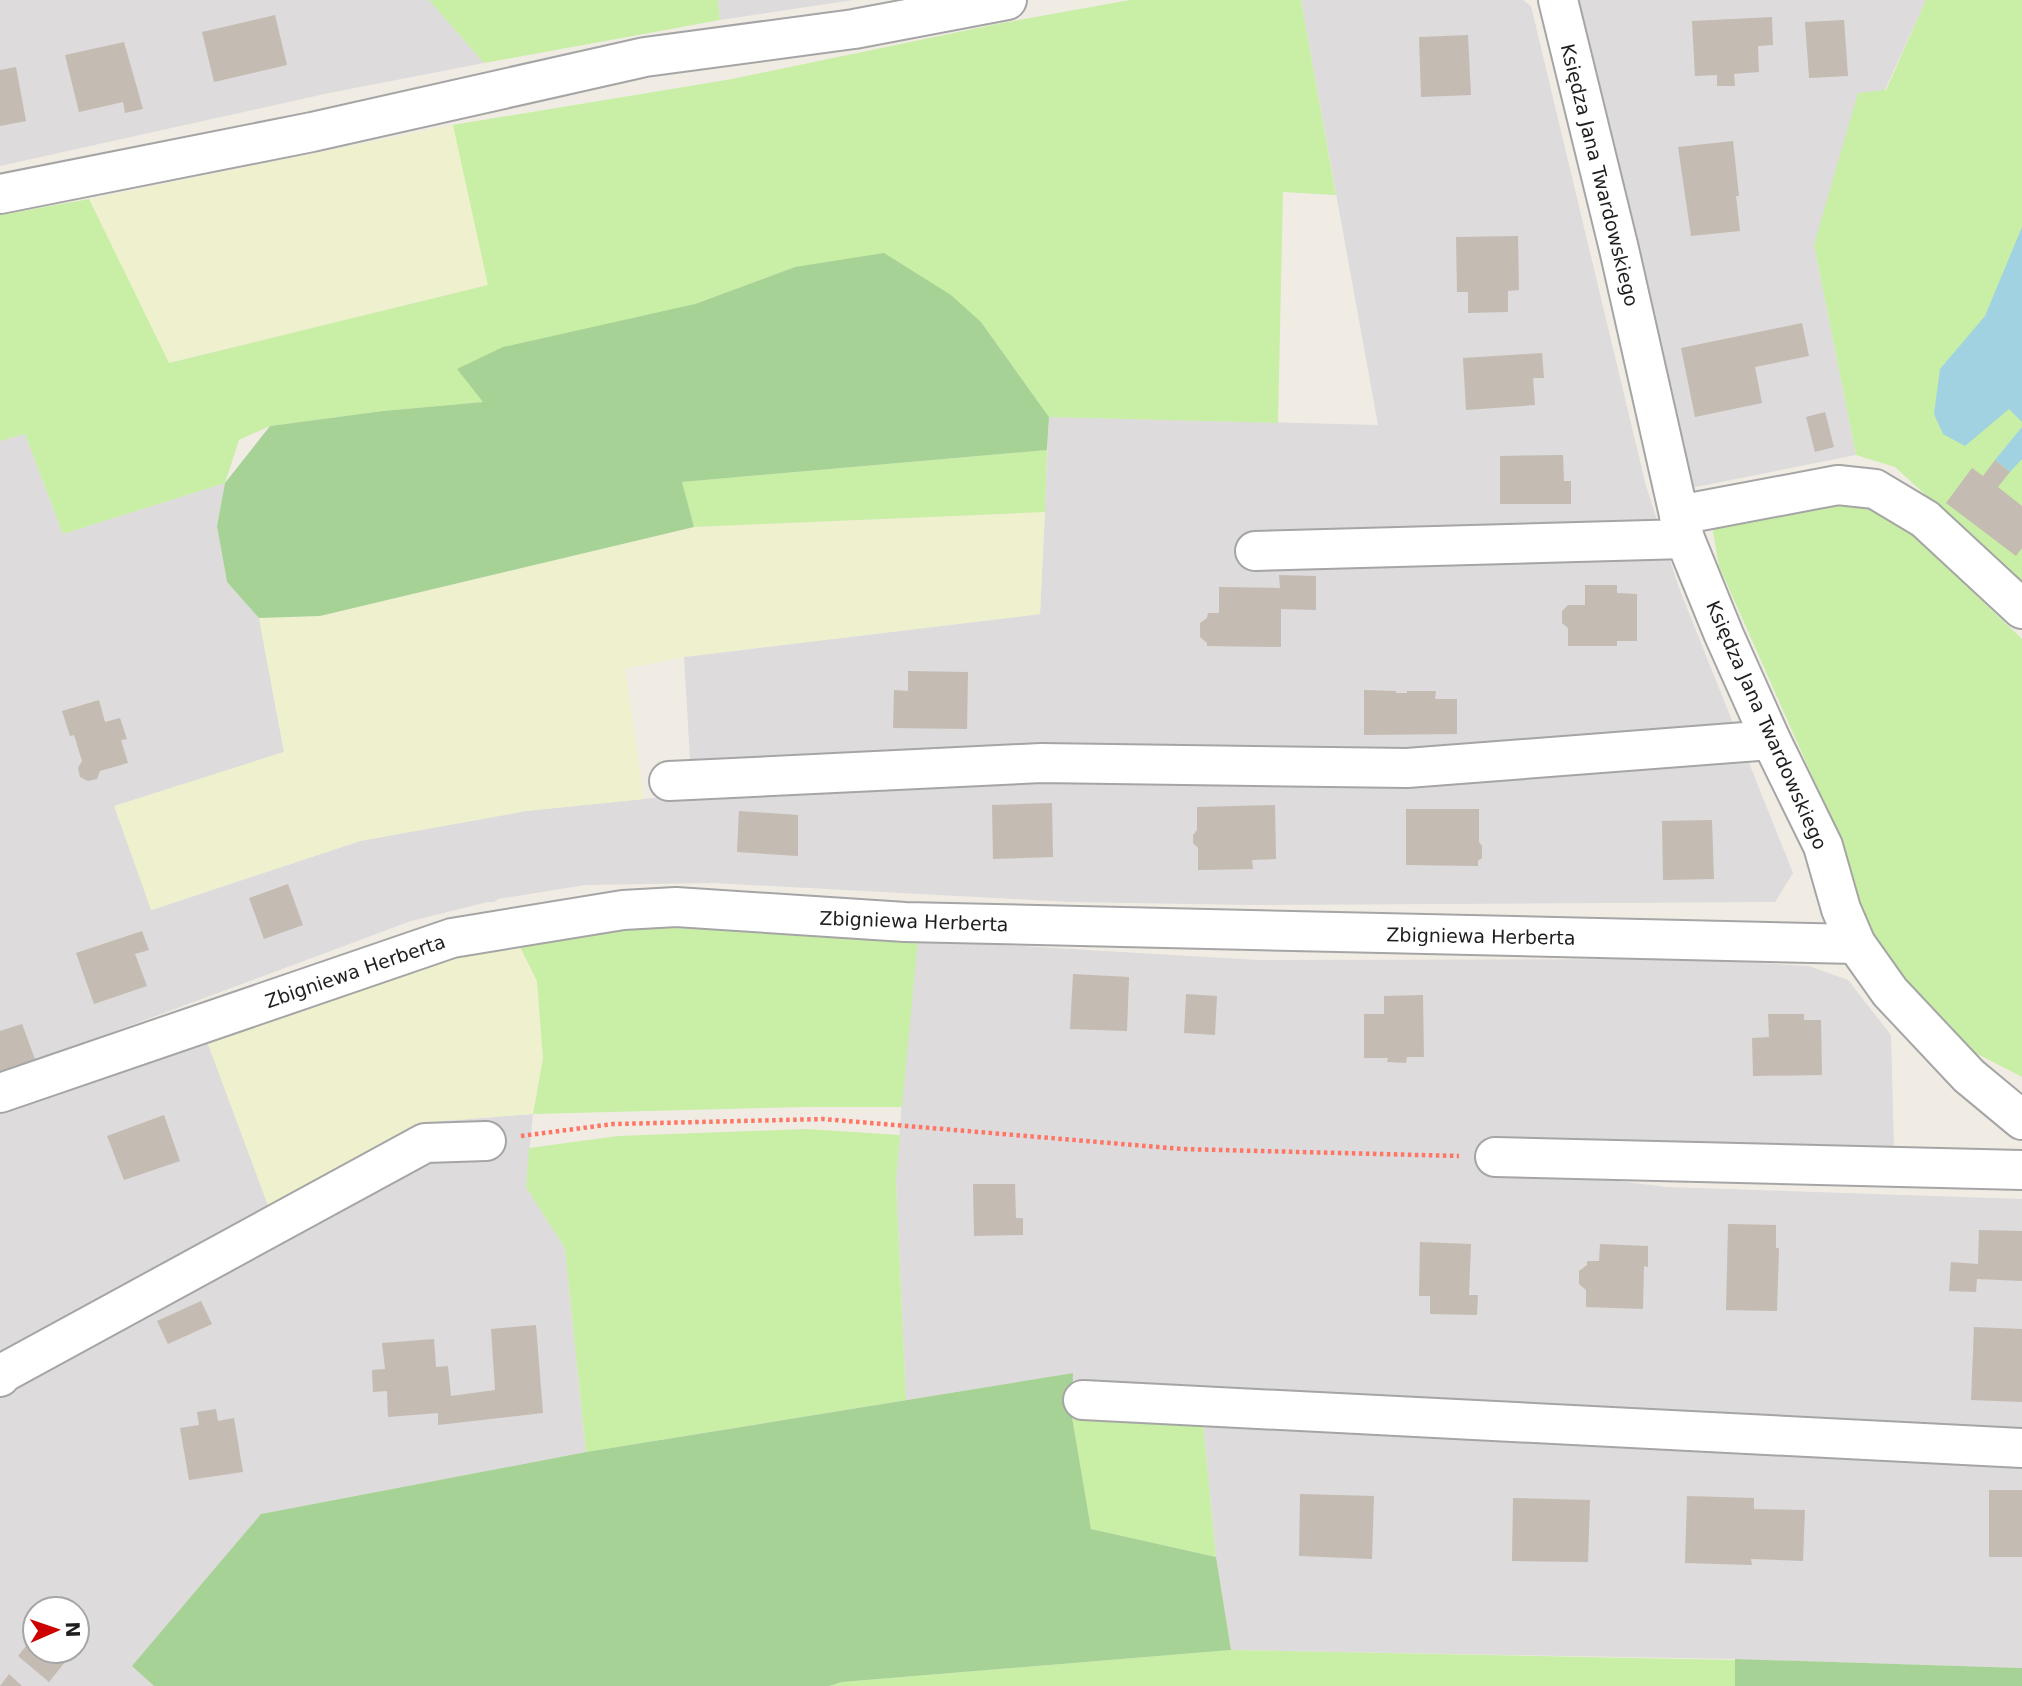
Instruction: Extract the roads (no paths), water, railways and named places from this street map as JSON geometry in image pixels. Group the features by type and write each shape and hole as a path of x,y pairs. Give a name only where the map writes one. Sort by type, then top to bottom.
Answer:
{"street":[{"path":"0,194 312,132 645,57 854,29 1007,0"},
{"name":"Księdza Jana Twardowskiego","path":"1558,0 1619,249 1682,527 1771,740 1823,846 1841,909 1856,944 1891,992 1969,1076 2022,1120"},
{"path":"1255,551 1682,527 1838,485 1875,489 1925,519 2022,609"},
{"path":"669,781 1041,763 1407,768 1771,740"},
{"name":"Zbigniewa Herberta","path":"0,1093 452,937 623,910 676,907 905,922 1856,944"},
{"path":"0,1377 425,1143 485,1141"},
{"path":"1495,1157 2022,1170"},
{"path":"1083,1400 2022,1448"}],"water":[{"path":"2022,227 2022,422 2009,409 1965,446 1943,434 1934,414 1940,369 1985,316"},
{"path":"2022,427 2022,459 2010,472 1995,460"}]}
